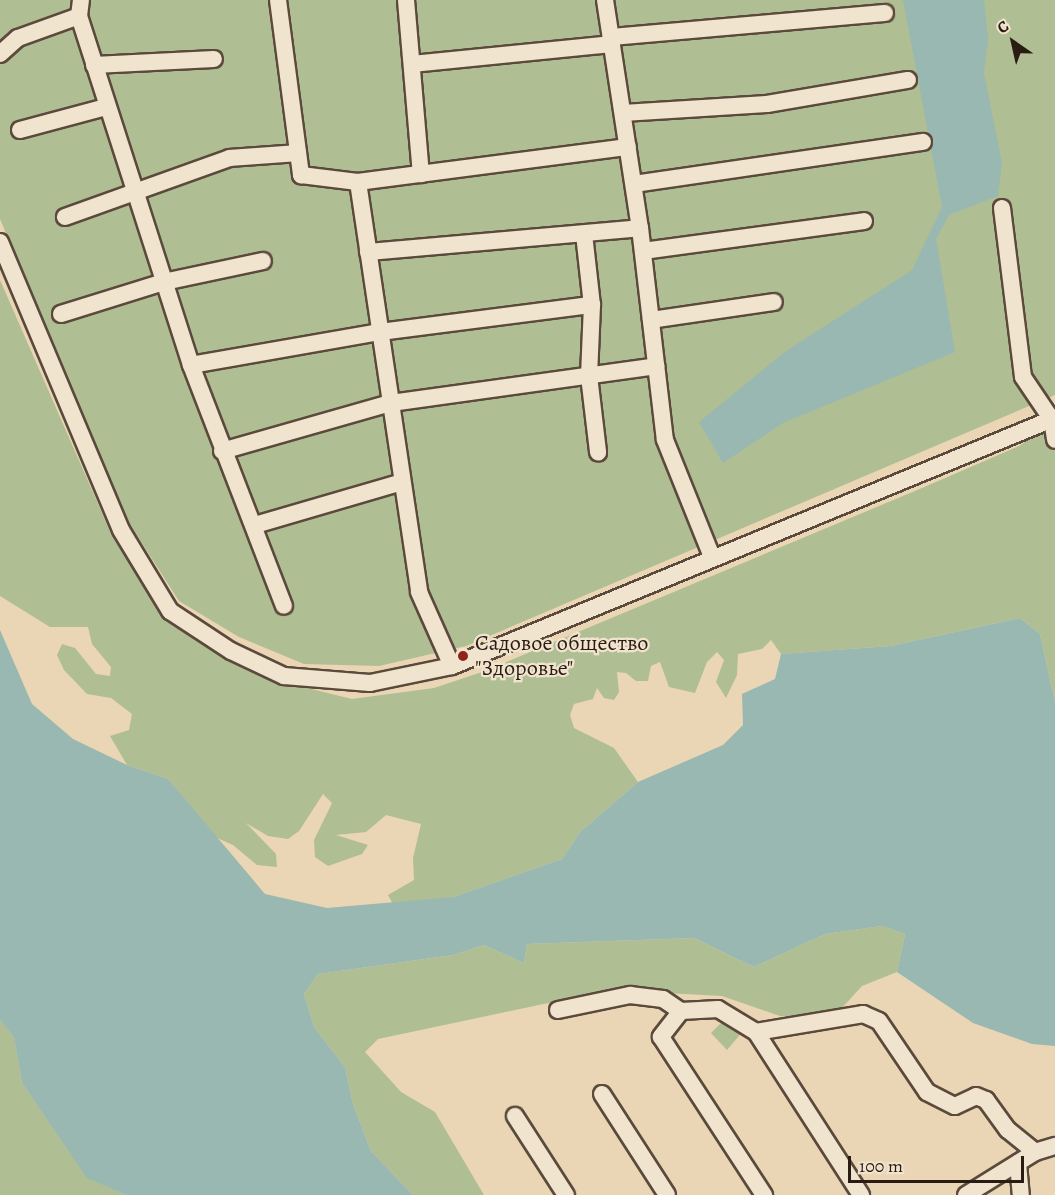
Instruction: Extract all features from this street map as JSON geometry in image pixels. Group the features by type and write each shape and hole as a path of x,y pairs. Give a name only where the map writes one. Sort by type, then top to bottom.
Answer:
{"street":[{"path":"278,0 301,175 358,182 628,147"},
{"path":"406,0 422,174"},
{"path":"605,0 634,184 665,440 712,557"},
{"path":"0,54 18,38 80,8 106,107 191,365 222,451 255,525 284,606"},
{"path":"412,64 885,13"},
{"path":"94,65 214,60"},
{"path":"622,113 767,104 908,80"},
{"path":"20,130 106,107"},
{"path":"634,184 924,142"},
{"path":"65,217 230,158 298,153"},
{"path":"358,182 419,592 452,666"},
{"path":"1002,208 1023,377 1053,419 1055,440"},
{"path":"643,251 864,221"},
{"path":"368,252 640,228"},
{"path":"584,234 592,305 590,376 598,452"},
{"path":"0,242 121,530 170,611 231,651 284,676 370,683 452,666 712,557 1053,419"},
{"path":"61,314 164,282 263,261"},
{"path":"651,320 774,302"},
{"path":"191,365 380,332 592,305"},
{"path":"222,451 391,403 656,366"},
{"path":"255,525 402,482"},
{"path":"558,1010 630,995 663,999 681,1011 718,1009 756,1032 861,1195"},
{"path":"681,1011 661,1037 764,1195"},
{"path":"756,1032 863,1014 879,1021 927,1092 955,1106 976,1096 986,1100 1008,1130 1035,1152"},
{"path":"602,1094 667,1195"},
{"path":"515,1116 566,1195"},
{"path":"966,1195 1035,1152 1055,1146"},
{"path":"1018,1163 1022,1195"}],"green space":[{"path":"0,0 1055,0 1055,395 466,646 379,666 304,664 239,637 179,601 129,523 0,219"},
{"path":"0,280 113,538 168,618 222,655 283,682 352,699 434,688 485,671 922,488 1019,446 1040,432 1046,435 1055,431 1055,702 1040,634 1020,618 890,646 781,654 771,640 762,649 738,654 737,675 726,698 716,682 724,660 717,652 707,662 695,693 669,687 660,662 651,666 648,681 636,681 626,673 617,672 619,692 614,700 604,698 597,688 593,699 574,704 570,715 574,728 614,748 638,782 580,832 562,859 453,897 394,906 388,895 414,880 413,858 421,824 386,815 366,832 336,835 368,845 362,854 328,866 315,857 314,840 332,803 323,794 299,831 288,839 268,836 246,823 276,854 277,867 257,865 233,845 215,837 168,779 127,765 110,736 129,730 132,714 111,698 87,694 64,670 57,655 62,644 75,648 96,674 110,676 111,667 92,644 88,627 50,627 0,596"},
{"path":"882,926 905,934 897,972 862,986 840,1010 812,1017 780,1016 722,996 610,990 378,1039 365,1052 401,1092 435,1112 484,1195 413,1195 371,1151 353,1104 345,1067 314,1027 304,994 318,974 453,955 484,945 524,963 527,944 694,938 754,967 825,934"},
{"path":"725,1019 749,1024 727,1050 711,1033"},
{"path":"0,1020 14,1036 22,1083 87,1177 126,1195 0,1195"}],"water":[{"path":"903,0 984,0 988,38 984,73 1002,163 998,196 949,215 936,239 955,352 783,423 723,463 699,422 786,351 912,270 942,207"},
{"path":"1020,618 1040,634 1055,702 1055,1046 1032,1044 973,1023 897,972 905,934 882,926 825,934 754,967 694,938 527,944 524,963 484,945 453,955 318,974 304,994 314,1027 345,1067 353,1104 371,1151 413,1195 126,1195 87,1178 22,1083 14,1037 0,1020 0,630 32,704 73,739 127,765 168,779 265,894 327,908 453,897 562,859 580,832 638,782 723,745 743,725 742,694 775,679 781,654 890,646"}],"place":[{"name":"Садовое общество \"Здоровье\"","path":"463,656"}]}
